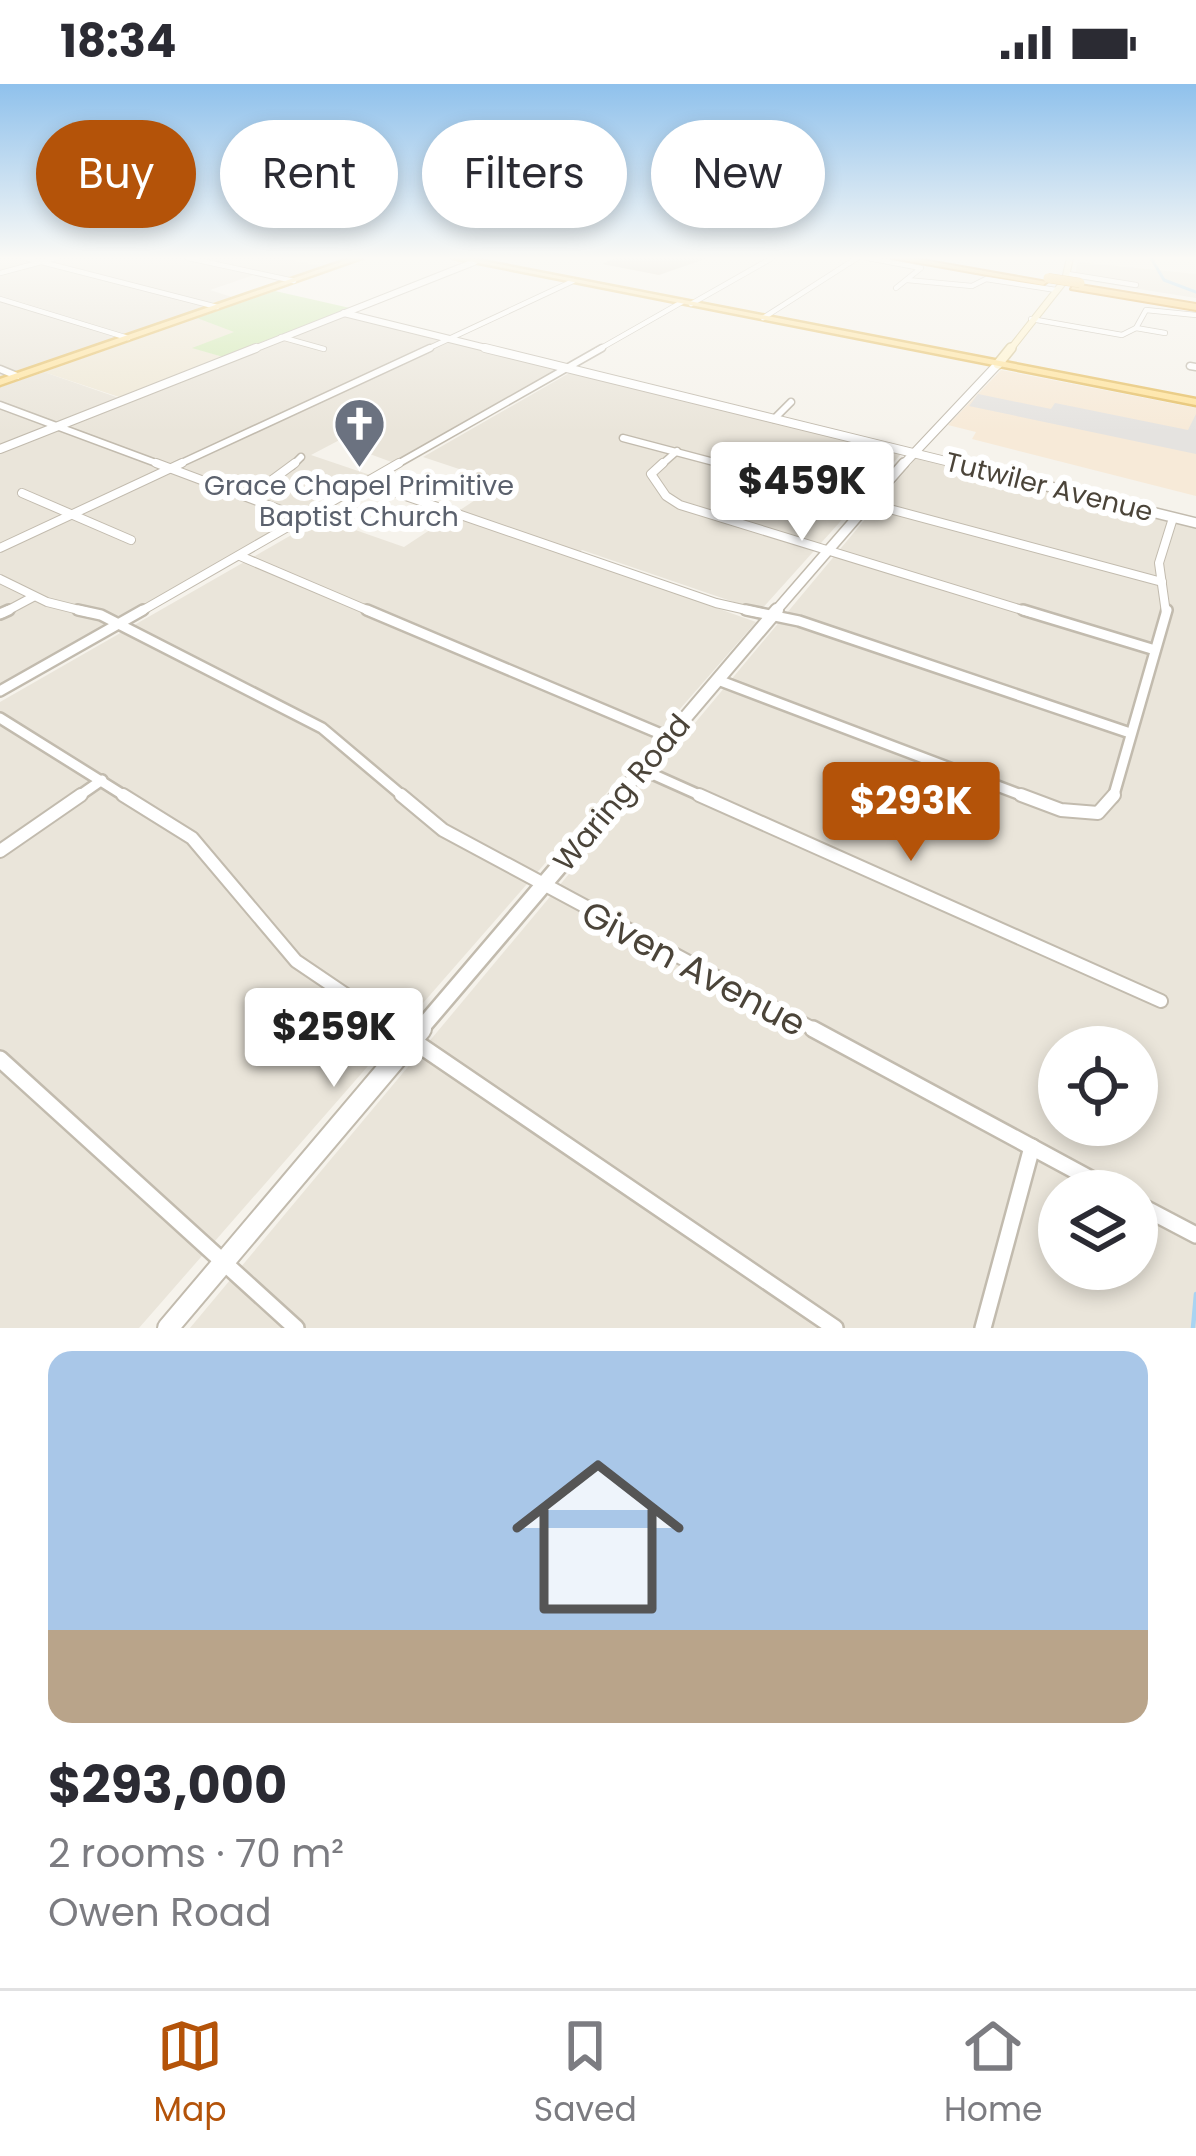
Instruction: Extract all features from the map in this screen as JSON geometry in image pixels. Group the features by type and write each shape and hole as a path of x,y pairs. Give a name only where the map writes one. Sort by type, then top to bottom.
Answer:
{"main road":[{"path":"0,382 191,316"},
{"path":"753,316 1196,402"},
{"name":"Waring Road","path":"998,364 1034,316"}],"street":[{"path":"56,316 128,338"},
{"path":"0,448 336,316"},
{"name":"Tutwiler Avenue","path":"356,316 1196,523"},
{"path":"0,548 497,316"},
{"path":"0,692 663,316"},
{"path":"1136,328 1143,316"},
{"path":"1031,319 1122,334 1136,328 1165,333"},
{"path":"281,338 324,349"},
{"name":"Waring Road","path":"168,1328 867,502 998,364"},
{"path":"0,370 17,376"},
{"path":"774,419 791,402"},
{"path":"0,406 305,519"},
{"path":"623,438 1117,574 1162,582"},
{"path":"677,451 651,474 673,502 1155,650"},
{"path":"249,497 301,458"},
{"path":"368,483 716,603 771,615 1130,733"},
{"path":"22,493 131,540"},
{"path":"718,680 1061,810 1093,814 1109,806 1168,603 1160,557 1172,518"},
{"path":"240,556 668,737"},
{"name":"Given Avenue","path":"0,579 34,596 119,624 322,728 443,830 1075,1170"},
{"path":"0,614 34,596"},
{"path":"0,718 192,838 296,961 410,1043 835,1328"},
{"path":"641,769 1162,1000"},
{"path":"0,851 103,780"},
{"path":"0,1059 296,1328"},
{"path":"982,1328 1032,1147"},
{"path":"1158,1215 1196,1235"}],"shaded area":[{"path":"0,316 182,316 0,378"},
{"path":"344,316 561,369 397,464 356,449 371,441 351,434 311,455 373,476 0,688 0,451"},
{"path":"197,318 234,328 234,333 194,348 223,357 122,398 44,372"},
{"path":"1001,370 1196,408 1196,496 972,439 976,432 948,425"},
{"path":"44,372 122,399 0,446 0,387"},
{"path":"571,372 901,454 760,611 582,550 573,557 756,622 139,1328 0,1328 0,702 321,518 404,547 501,483 423,457"},
{"path":"978,394 1051,409 1055,403 1188,430 1196,414 1196,454 969,406"},
{"path":"917,457 1196,527 1196,1328 190,1328"}],"green space":[{"path":"329,316 223,357 192,348 234,332 197,318"}],"waterway":[{"path":"1193,1328 1196,1294"}],"place":[{"name":"Grace Chapel Primitive Baptist Church","path":"359,469"}]}
